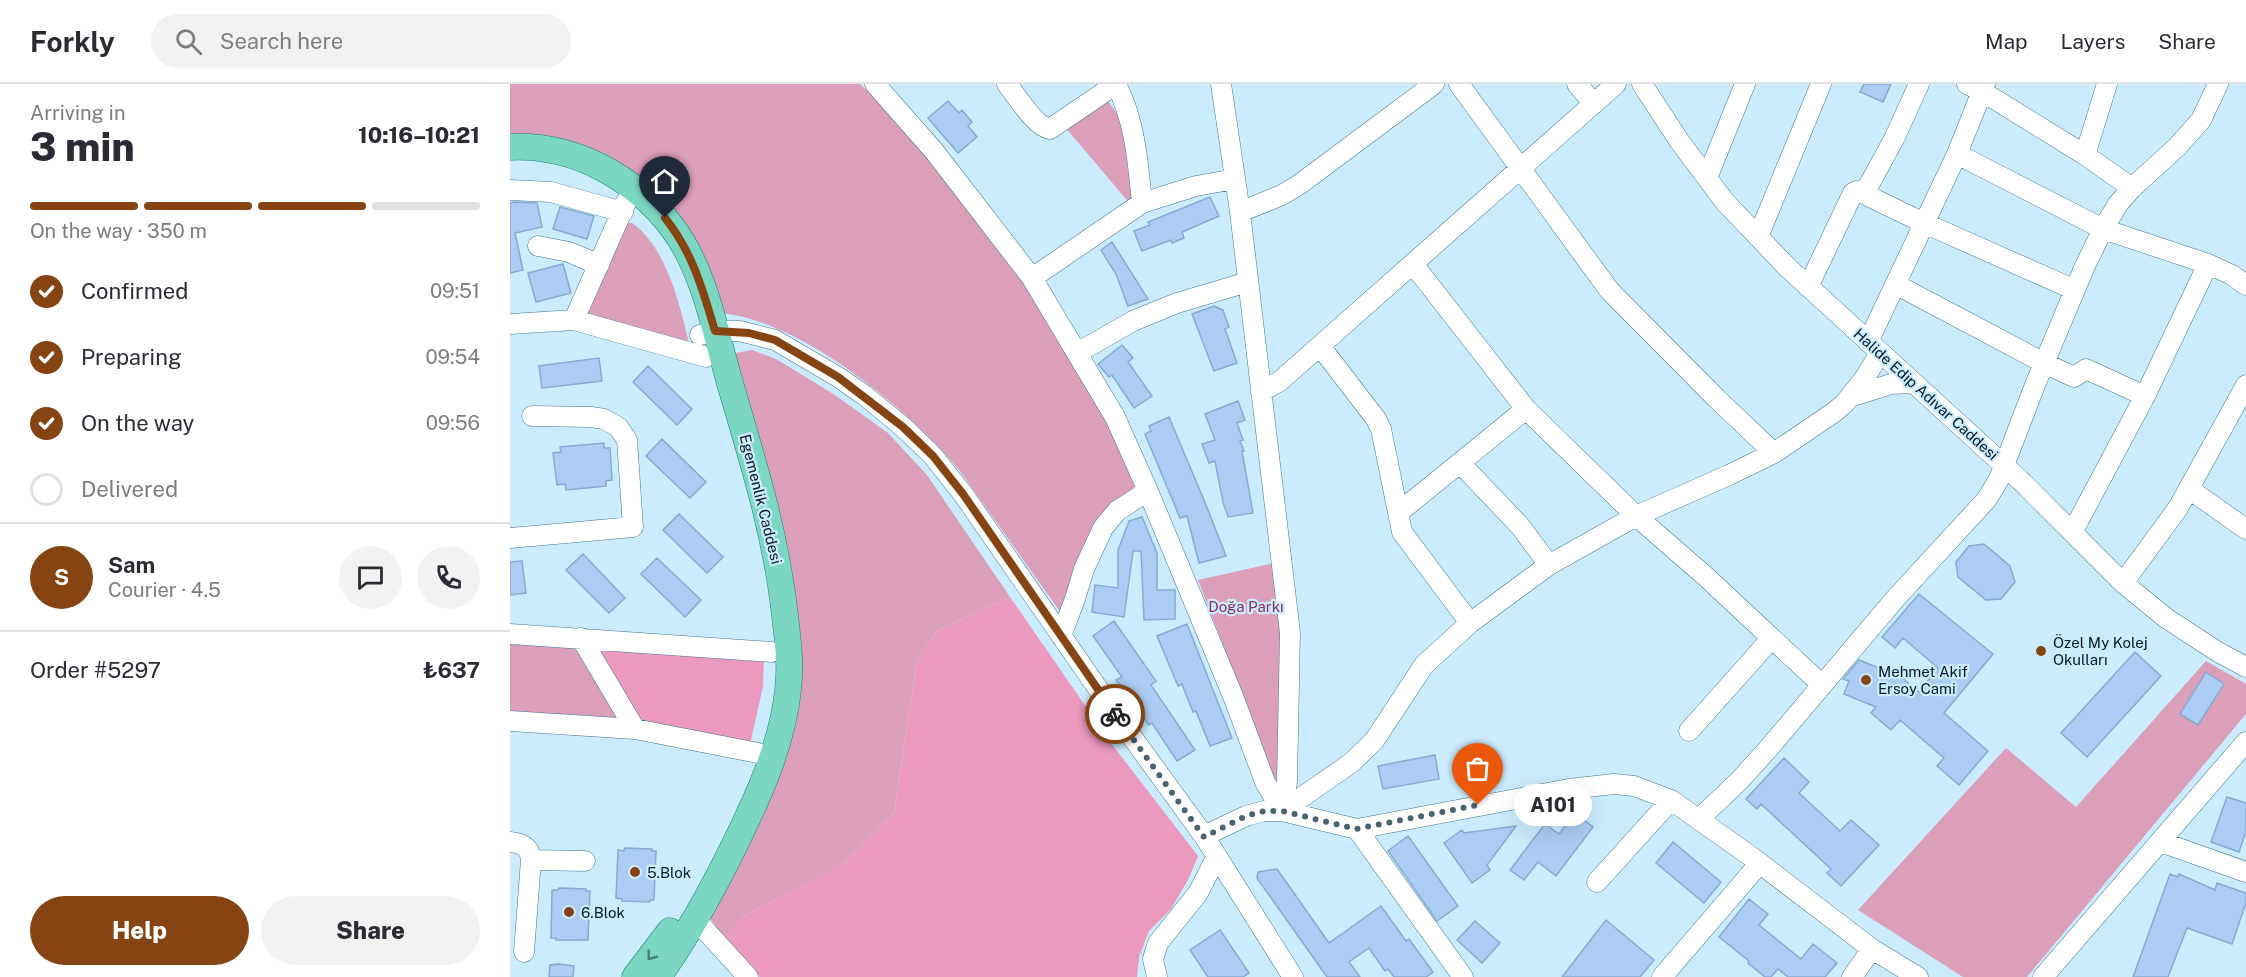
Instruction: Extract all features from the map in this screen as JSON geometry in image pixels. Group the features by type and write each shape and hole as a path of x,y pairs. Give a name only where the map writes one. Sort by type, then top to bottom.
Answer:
{"main road":[{"name":"Egemenlik Caddesi","path":"510,147 540,148 586,160 622,178 646,196 673,228 688,251 695,267 707,341 755,530 772,652 771,690 758,753 738,802 683,911 635,977"},
{"name":"Egemenlik Caddesi","path":"510,164 532,164 567,170 604,186 625,206 648,220 672,254 707,341 771,524 782,587 789,669 783,721 766,777 751,812 696,920 658,977"}],"street":[{"path":"875,84 934,151 1032,278 1124,434 1233,696 1265,782 1282,811"},
{"path":"1007,84 1034,119 1044,128 1050,129 1061,124 1116,84 1132,125 1142,203"},
{"path":"1221,84 1240,212 1290,633 1287,782 1282,811"},
{"path":"1240,212 1282,195 1300,184 1434,84"},
{"path":"1459,84 1609,290 1716,399 1774,453"},
{"path":"1577,84 1594,104"},
{"path":"1262,392 1280,381 1616,84"},
{"name":"Halide Edip Adıvar Caddesi","path":"1642,84 1725,202 1808,286 2003,465 2073,531 2123,583 2157,611 2246,667"},
{"path":"1707,178 1745,84"},
{"path":"1758,237 1821,84"},
{"path":"1864,194 1894,139 1919,84"},
{"path":"2085,155 2107,84"},
{"path":"1699,819 1740,780 1895,599 1987,499 1999,479 2044,363 2103,229 2118,204 2132,188 2177,147 2201,120 2218,84"},
{"path":"1282,811 1351,763 1374,741 1424,665 1470,623 1549,565 1636,516 1774,453 1833,413 1850,397 1864,379 1897,285 1957,154 1979,86 2132,188"},
{"path":"1957,154 2103,229 2208,264 2232,275 2246,285"},
{"path":"1032,278 1142,203 1196,186 1235,179"},
{"path":"510,190 551,192 625,206 574,320"},
{"path":"1808,286 1853,193 1857,191 2075,290"},
{"path":"538,246 569,252 599,265"},
{"path":"1413,264 1526,409 1636,516 1704,575 1822,685"},
{"path":"2073,531 2145,396 2208,264"},
{"path":"1077,353 1133,321 1177,303 1248,282"},
{"path":"1897,285 2074,377 2086,369 2145,396"},
{"path":"510,324 574,320 707,341 749,333 775,340 838,377 903,427 933,456 963,494 1217,856 1293,977"},
{"path":"1320,346 1376,419 1381,429 1402,532 1470,623"},
{"path":"1850,397 1891,384 1913,383"},
{"path":"2123,583 2178,508 2246,385"},
{"path":"1398,513 1526,409"},
{"path":"510,538 633,526 627,440 618,427 604,419 591,417 532,416"},
{"path":"1460,463 1520,526 1549,565"},
{"path":"2189,489 2246,529"},
{"path":"1061,636 1076,600 1084,568 1103,528 1117,511 1148,491"},
{"path":"510,634 772,652"},
{"path":"581,638 635,729"},
{"path":"1689,731 1771,639"},
{"path":"510,722 635,729 758,753"},
{"path":"2043,977 2246,742"},
{"path":"1204,837 1246,816 1264,811 1282,811 1356,829 1580,787 1614,784 1634,786 1671,800 1872,949 1918,977"},
{"path":"1597,882 1671,800"},
{"path":"1356,829 1463,977"},
{"path":"510,842 526,846 531,860 524,952"},
{"path":"2161,842 2246,872"},
{"path":"1157,977 1153,959 1158,943 1198,893 1217,856"},
{"path":"531,860 585,861"},
{"path":"1662,977 1760,864"},
{"path":"696,920 748,977"},
{"path":"1852,977 1872,949"}],"green space":[{"path":"510,84 860,84 888,111 945,177 1016,269 1104,412 1135,487 1114,505 1061,613 960,471 912,421 851,371 817,349 783,331 750,319 718,313 669,209 510,138"},
{"path":"1108,101 1121,119 1133,203 1131,205 1065,127"},
{"path":"632,223 644,233 662,260 680,308 687,343 588,315 588,310 624,227"},
{"path":"752,350 776,359 835,395 888,433 927,475 1010,597 938,630 917,659 894,813 845,863 746,915 723,937 709,916 796,696 730,354"},
{"name":"Doğa Parkı","path":"1274,563 1278,590 1282,673 1276,783 1198,580"},
{"path":"510,641 580,649 619,714 617,718 510,713"},
{"path":"2206,661 2246,684 2246,714 2027,977 1963,977 1858,910 2006,748 2076,807"}],"shaded area":[{"path":"1010,597 1114,747 1198,856 1189,878 1171,909 1149,931 1139,957 1137,977 760,977 723,937 746,915 845,863 894,813 917,659 938,630"},
{"path":"593,648 764,658 763,686 750,745 638,721"}],"building":[{"path":"1864,84 1891,84 1883,102 1860,92"},
{"path":"948,101 959,113 962,110 972,122 968,126 977,137 958,153 928,118"},
{"path":"1210,197 1219,216 1182,232 1184,238 1172,243 1171,240 1142,251 1134,231 1150,225 1148,222"},
{"path":"510,203 537,203 542,227 515,233 523,270 510,273"},
{"path":"560,207 594,216 587,239 553,229"},
{"path":"1112,242 1148,299 1128,306 1116,274 1101,250"},
{"path":"563,264 571,293 536,302 528,273"},
{"path":"1214,306 1223,310 1229,327 1225,329 1237,363 1214,371 1192,314"},
{"path":"1122,345 1133,358 1128,362 1152,396 1134,408 1112,375 1109,377 1098,364"},
{"path":"599,358 602,381 542,388 539,366"},
{"path":"648,366 692,409 677,425 633,382"},
{"path":"1238,401 1245,420 1237,423 1243,440 1240,441 1244,451 1242,451 1253,513 1228,517 1215,461 1209,463 1202,444 1215,440 1205,414"},
{"path":"1169,417 1226,556 1199,563 1187,516 1180,518 1145,434 1151,431 1149,426"},
{"path":"662,439 706,482 690,498 646,456"},
{"path":"604,443 604,448 610,448 612,480 606,481 606,486 566,490 565,484 557,485 553,453 561,452 560,447"},
{"path":"679,514 723,557 707,573 663,530"},
{"path":"1142,517 1157,553 1157,590 1175,590 1175,619 1144,620 1141,551 1133,551 1124,617 1092,612 1095,585 1118,588 1118,550 1129,521"},
{"path":"1984,544 2010,566 2015,582 2001,599 1986,600 1958,577 1956,562 1969,546"},
{"path":"583,554 625,598 609,613 566,570"},
{"path":"657,558 701,600 685,617 641,574"},
{"path":"522,561 526,593 510,595 510,562"},
{"path":"1919,594 1993,654 1944,713 1988,751 1959,785 1937,766 1944,758 1900,720 1891,730 1871,713 1876,707 1844,694 1849,681 1843,679 1859,660 1901,677 1919,692 1938,668 1903,638 1895,648 1882,637"},
{"path":"1114,621 1156,681 1151,685 1195,750 1177,761 1152,723 1149,725 1116,680 1122,677 1093,636"},
{"path":"1187,624 1232,738 1210,746 1182,684 1178,686 1157,636"},
{"path":"2135,652 2161,676 2087,757 2061,733"},
{"path":"2206,672 2224,684 2198,725 2180,714"},
{"path":"1435,755 1439,779 1383,789 1378,766"},
{"path":"1784,758 1809,782 1799,793 1840,831 1851,820 1879,845 1841,886 1827,873 1831,869 1761,804 1757,809 1746,799"},
{"path":"2227,797 2246,803 2246,831 2239,852 2211,842"},
{"path":"1573,816 1578,819 1580,817 1593,827 1556,876 1538,862 1524,880 1510,870 1545,824 1559,834"},
{"path":"1516,826 1487,865 1490,870 1472,883 1444,843 1462,830 1464,833"},
{"path":"1408,836 1458,906 1437,921 1388,851"},
{"path":"1673,842 1721,882 1704,903 1656,863"},
{"name":"5.Blok","path":"625,848 656,851 654,900 650,902 622,901 616,898 618,850 624,851"},
{"path":"1277,869 1329,943 1381,906 1406,941 1409,939 1433,972 1426,977 1394,977 1388,969 1385,971 1369,948 1349,962 1360,977 1327,977 1257,878 1258,872"},
{"path":"2170,874 2178,877 2179,874 2215,890 2217,883 2246,893 2246,903 2232,944 2187,928 2168,977 2133,977"},
{"name":"6.Blok","path":"559,888 590,891 588,940 551,938 552,890"},
{"path":"1749,899 1768,914 1759,925 1801,959 1813,944 1837,963 1825,977 1788,977 1778,969 1771,977 1765,977 1719,937"},
{"path":"1606,920 1654,960 1640,977 1562,977"},
{"path":"1475,921 1500,943 1482,963 1457,940"},
{"path":"1220,930 1249,973 1243,977 1208,977 1190,950"},
{"path":"550,965 574,966 573,977 549,977"}],"way so far":[{"path":"1115,714 1204,837 1246,816 1264,811 1282,811 1356,829 1478,805"}],"place":[{"name":"Özel My Kolej Okulları","path":"2041,651"},
{"name":"Mehmet Akif Ersoy Cami","path":"1866,680"},
{"name":"A101","path":"1478,805"},
{"name":"5.Blok","path":"635,872"},
{"name":"6.Blok","path":"569,912"}],"route":[{"path":"665,218 688,251 715,331 749,333 775,340 838,377 903,427 933,456 963,494 1115,714"}]}
